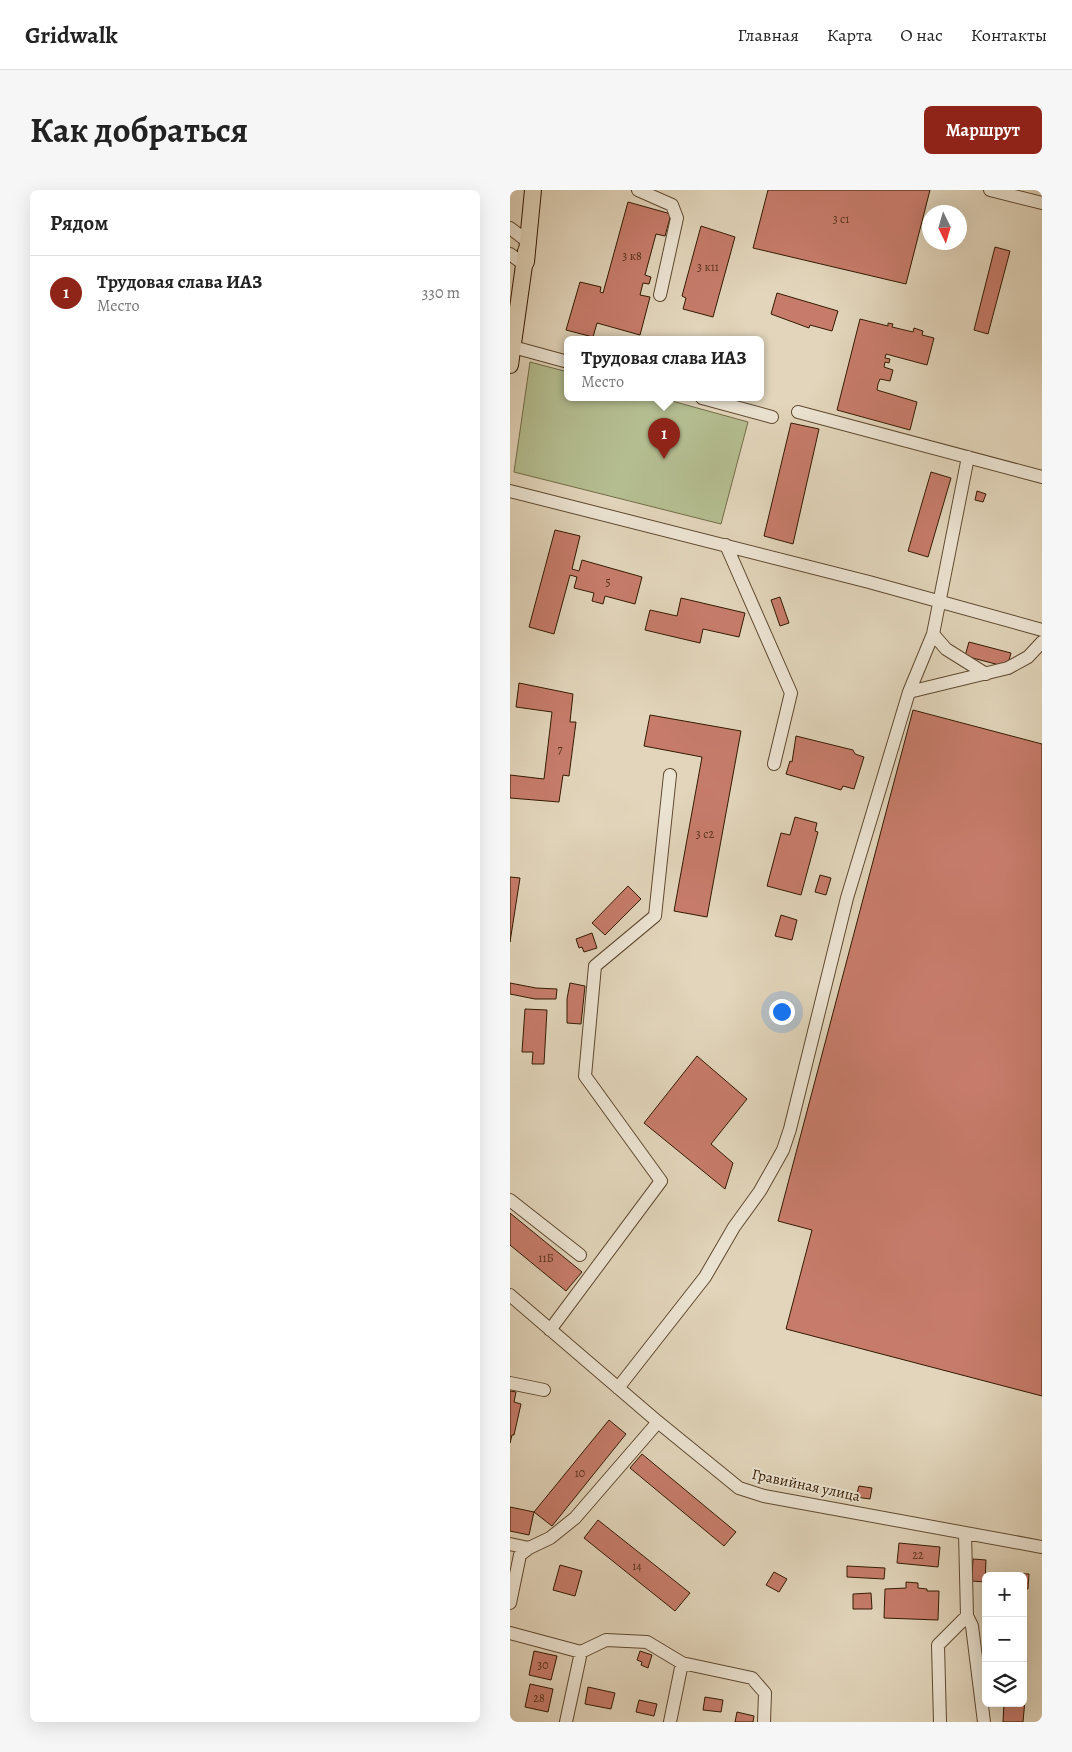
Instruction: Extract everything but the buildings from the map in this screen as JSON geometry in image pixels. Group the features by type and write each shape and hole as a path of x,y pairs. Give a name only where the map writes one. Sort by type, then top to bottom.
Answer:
{"main road":[{"path":"510,365 526,266 526,241 533,190"}],"street":[{"path":"638,190 672,205 677,218 660,295"},
{"path":"990,190 1042,203"},
{"path":"510,228 526,241"},
{"path":"510,254 526,266"},
{"path":"513,347 564,361"},
{"path":"713,401 772,417"},
{"path":"798,412 1042,477"},
{"path":"618,1388 705,1278 734,1227 760,1191 782,1150 790,1129 847,898 909,692 933,634 968,457"},
{"path":"510,491 726,545 1042,630"},
{"path":"726,545 791,693 774,764"},
{"path":"933,634 946,648 986,674"},
{"path":"909,692 1008,668 1028,657 1042,642"},
{"path":"550,1330 661,1182 585,1076 595,966 655,916 670,775"},
{"path":"510,1200 580,1255"},
{"name":"Гравийная улица","path":"510,1295 658,1422 739,1488 764,1496 1042,1547"},
{"path":"510,1383 544,1390"},
{"path":"510,1603 520,1555 529,1548 550,1538 575,1518 658,1422"},
{"path":"965,1533 967,1616 972,1626 984,1722"},
{"path":"510,1544 529,1548"},
{"path":"940,1722 938,1645 967,1616"},
{"path":"510,1633 582,1652 606,1640 647,1642 682,1663 752,1678 765,1694 764,1722"},
{"path":"566,1722 582,1652"},
{"path":"670,1722 682,1663"}],"green space":[{"path":"530,362 564,371 564,401 672,401 748,422 721,524 514,472"}],"place":[{"name":"Трудовая слава ИАЗ","path":"664,459"}]}
